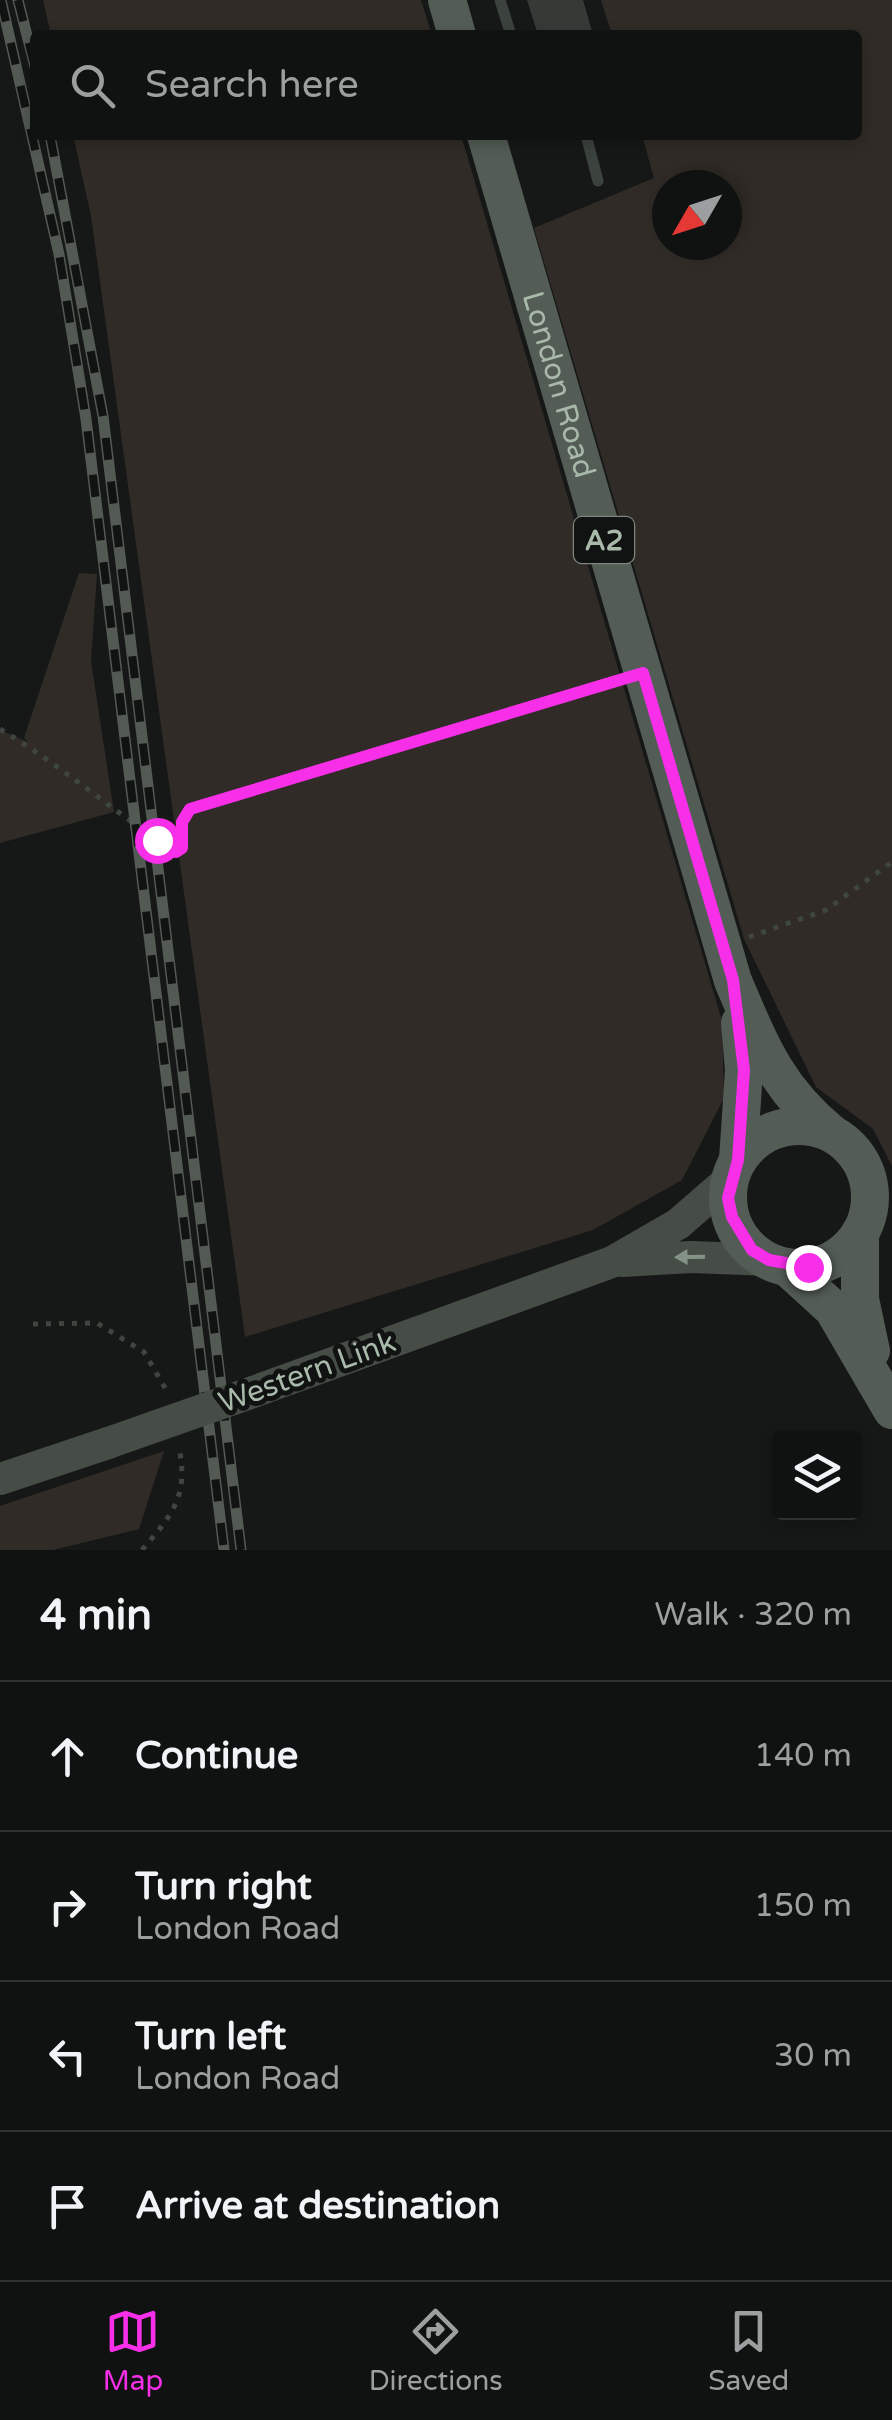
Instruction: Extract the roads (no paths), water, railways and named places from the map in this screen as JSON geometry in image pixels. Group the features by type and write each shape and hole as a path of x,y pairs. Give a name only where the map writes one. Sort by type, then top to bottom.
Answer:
{"main road":[{"path":"447,0 456,30"},
{"name":"London Road","path":"487,140 728,963 775,1075 806,1112 850,1146 863,1166 870,1188 869,1212 860,1234 860,1299 886,1396"},
{"name":"London Road","path":"728,963 744,1070 732,1217 752,1250 778,1264 833,1309 886,1396"},
{"path":"735,1169 769,1132 810,1126 831,1133"},
{"name":"Western Link","path":"0,1479 612,1262 678,1224 735,1169"},
{"path":"778,1264 828,1262 860,1234"},
{"name":"Western Link","path":"612,1262 691,1256 778,1264"}],"lane":[{"path":"500,0 509,30"},
{"path":"587,140 598,181"}],"railway":[{"path":"1,0 30,127"},
{"path":"18,0 30,47"},
{"path":"33,140 59,254 86,419 224,1550"},
{"path":"51,140 103,416 241,1550"}]}
